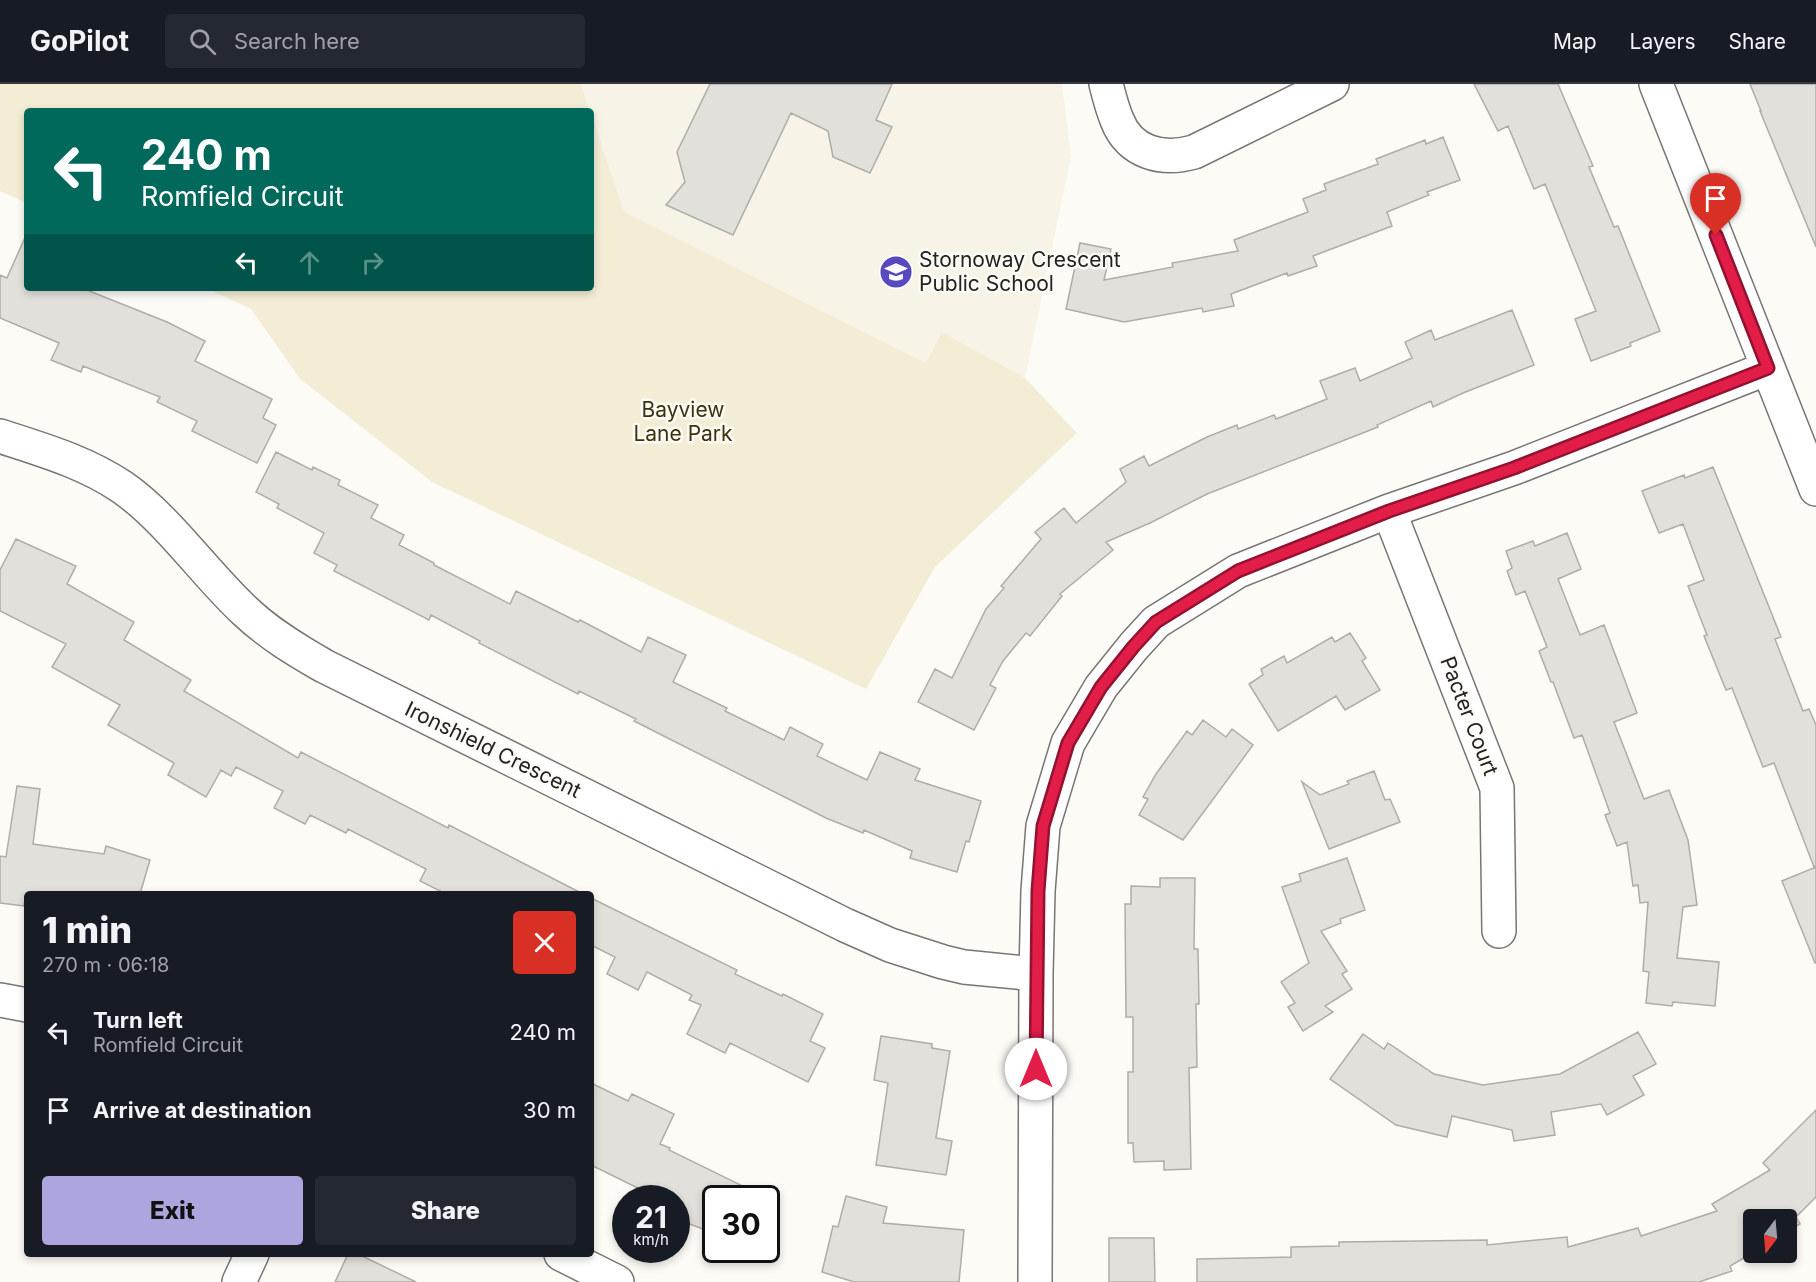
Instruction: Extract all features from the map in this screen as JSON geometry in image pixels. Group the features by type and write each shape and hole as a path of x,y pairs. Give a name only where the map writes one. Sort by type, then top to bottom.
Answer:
{"street":[{"path":"1106,84 1117,120 1124,134 1135,145 1149,153 1164,156 1179,156 1194,152 1332,84"},
{"path":"1656,84 1816,489"},
{"path":"1035,1282 1036,974 1038,891 1043,826 1068,743 1101,687 1156,622 1238,571 1389,511 1514,468 1768,368"},
{"name":"Ironshield Crescent","path":"0,436 70,459 96,471 123,488 147,507 245,611 268,631 324,666 834,920 881,941 964,967 1036,974"},
{"name":"Pacter Court","path":"1389,511 1497,788 1499,931"},
{"path":"0,1000 24,1004"},
{"path":"238,1282 250,1257"},
{"path":"567,1257 617,1282"}],"shaded area":[{"name":"Stornoway Crescent Public School","path":"581,84 1062,84 1071,156 1025,378 942,333 927,363 624,212 594,123 594,108 589,108"}],"green space":[{"path":"0,84 581,84 589,108 24,108 24,202 0,191"},
{"name":"Bayview Lane Park","path":"594,122 624,212 926,363 942,332 1025,378 1077,433 935,567 866,689 432,482 300,379 251,309 212,291 594,291"}],"building":[{"path":"710,84 892,84 876,120 892,127 870,173 833,157 828,131 791,113 733,235 666,205 685,182 677,152"},
{"path":"1474,84 1558,84 1593,166 1589,167 1614,227 1618,226 1660,331 1630,343 1631,346 1591,361 1575,319 1596,311 1545,184 1534,189 1508,126 1498,131"},
{"path":"1750,84 1816,84 1816,247 1760,111"},
{"path":"1443,137 1460,180 1427,192 1429,195 1387,212 1392,226 1313,256 1317,266 1288,276 1287,273 1231,294 1234,306 1203,312 1202,308 1124,322 1066,309 1080,243 1111,249 1104,280 1173,267 1172,263 1238,251 1234,240 1308,212 1303,199 1326,190 1324,184 1378,164 1376,159 1425,140 1426,144"},
{"path":"24,240 24,291 90,291 167,322 205,341 195,361 272,399 263,418 276,425 257,463 192,431 197,421 157,402 160,397 83,366 81,372 51,360 59,343 0,318 0,275 7,278"},
{"path":"1512,310 1534,365 1433,407 1431,401 1377,425 1378,427 1207,494 1106,542 1113,550 1060,594 1062,596 1030,636 1026,633 1003,661 990,685 996,688 974,730 918,702 935,669 952,678 986,609 1004,588 1001,586 1041,539 1035,532 1064,508 1076,523 1126,482 1120,469 1144,456 1149,466 1237,425 1238,429 1274,415 1276,419 1327,399 1320,381 1355,368 1360,381 1412,358 1405,342 1431,330 1435,340"},
{"path":"276,452 312,470 313,467 340,480 338,485 378,505 371,518 404,535 399,545 510,604 516,591 578,622 580,620 641,652 648,637 686,655 673,682 727,708 725,711 784,740 790,727 823,744 817,756 867,780 880,752 920,769 915,780 981,801 957,872 910,858 912,851 864,830 863,833 826,818 634,721 636,719 579,691 578,694 479,643 480,641 431,615 429,620 334,571 337,565 314,553 324,533 277,508 279,504 256,492"},
{"path":"1713,467 1781,637 1775,639 1803,711 1809,709 1816,725 1816,866 1814,867 1774,763 1763,767 1732,688 1726,690 1704,636 1707,635 1688,586 1704,580 1683,524 1659,533 1642,491"},
{"path":"1567,533 1581,569 1558,579 1580,635 1604,625 1637,713 1614,722 1644,799 1669,790 1688,840 1697,905 1683,907 1677,958 1719,962 1715,1006 1673,1002 1672,1006 1646,1003 1649,972 1643,971 1648,902 1640,903 1638,885 1633,886 1627,842 1617,846 1605,815 1610,813 1582,735 1574,738 1553,682 1551,682 1539,651 1547,647 1525,591 1516,595 1507,571 1512,568 1506,551 1533,541 1535,546"},
{"path":"16,539 76,566 67,584 134,622 124,640 191,680 184,691 298,758 301,752 577,891 440,891 420,881 426,869 348,829 346,833 310,815 305,824 274,808 283,791 236,767 231,776 221,770 206,797 168,775 174,763 108,725 120,705 52,667 66,644 0,611 0,570"},
{"path":"1350,633 1366,658 1362,661 1380,690 1345,710 1336,696 1278,731 1249,684 1263,675 1261,669 1284,656 1287,663 1332,637 1335,642"},
{"path":"1203,720 1226,737 1232,729 1253,745 1183,840 1139,815 1148,799 1143,797 1156,774 1187,731 1192,735"},
{"path":"1374,771 1385,800 1390,799 1400,822 1329,849 1302,782 1320,795 1349,784 1347,781"},
{"path":"17,786 40,789 33,844 104,854 106,846 150,860 141,891 24,891 24,906 0,903 0,856 6,857"},
{"path":"1347,858 1365,910 1340,919 1341,923 1321,931 1347,971 1342,974 1352,989 1325,1006 1333,1012 1303,1031 1288,1007 1295,1003 1281,982 1309,963 1282,887 1301,881 1299,874"},
{"path":"1816,867 1816,963 1815,963 1782,881"},
{"path":"1160,878 1195,878 1194,949 1198,949 1199,1004 1196,1004 1197,1067 1189,1068 1191,1169 1164,1170 1164,1161 1134,1162 1133,1143 1128,1143 1128,1072 1133,1072 1133,1017 1126,1017 1125,904 1131,904 1131,886 1160,887"},
{"path":"594,899 737,970 735,974 823,1014 810,1041 825,1048 808,1082 730,1043 725,1053 687,1034 701,1005 689,1000 692,995 647,972 638,990 607,974 615,957 594,946"},
{"path":"1638,1032 1656,1064 1633,1076 1644,1095 1607,1115 1601,1104 1551,1112 1555,1135 1514,1141 1512,1130 1452,1116 1447,1137 1396,1125 1330,1079 1363,1034 1384,1049 1388,1043 1434,1074 1483,1085 1560,1074"},
{"path":"881,1036 932,1044 932,1048 950,1051 936,1138 952,1141 946,1175 876,1165 888,1083 874,1080"},
{"path":"594,1084 628,1101 632,1094 674,1114 660,1144 740,1185 702,1185 702,1229 690,1224 690,1185 632,1185 594,1166"},
{"path":"1816,1110 1816,1197 1797,1216 1797,1209 1743,1209 1743,1258 1730,1266 1732,1271 1699,1282 1197,1282 1197,1259 1291,1257 1291,1247 1339,1246 1339,1242 1487,1240 1487,1245 1567,1237 1568,1247 1638,1228 1641,1236 1717,1211 1712,1204 1770,1170 1763,1163"},
{"path":"846,1196 887,1207 883,1223 964,1230 959,1282 854,1282 822,1272 833,1226 838,1227"},
{"path":"1109,1238 1154,1238 1155,1282 1109,1282"},
{"path":"347,1257 364,1257 416,1282 335,1282"}],"place":[{"name":"Stornoway Crescent Public School","path":"896,272"}],"route":[{"path":"1036,1069 1038,891 1043,826 1068,743 1101,687 1134,646 1156,622 1238,571 1389,511 1514,468 1768,368 1716,235"}]}
